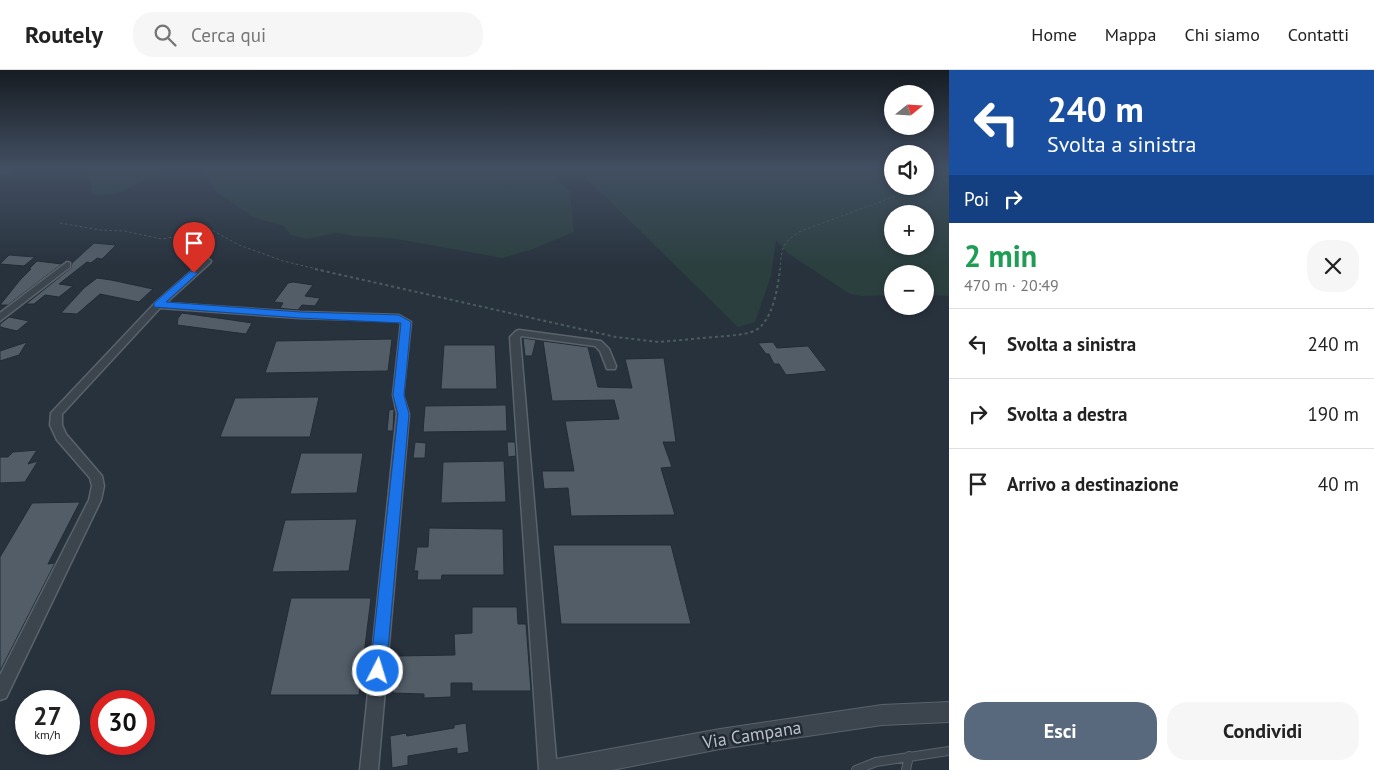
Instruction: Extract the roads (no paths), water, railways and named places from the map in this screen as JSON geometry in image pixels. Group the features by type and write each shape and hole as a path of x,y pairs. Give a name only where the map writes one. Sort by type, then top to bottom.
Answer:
{"street":[{"path":"0,692 95,500 98,486 96,476 61,437 56,425 58,413 158,305 207,261"},
{"path":"0,318 67,265"},
{"path":"158,305 300,315 399,318 406,322 398,395 403,414 369,770"},
{"path":"548,770 515,337 519,333 598,343 604,349 611,366"},
{"name":"Via Campana","path":"556,770 720,740 882,715 949,712"}],"lane":[{"path":"856,770 876,762 949,751"},
{"path":"906,770 909,756"}]}
